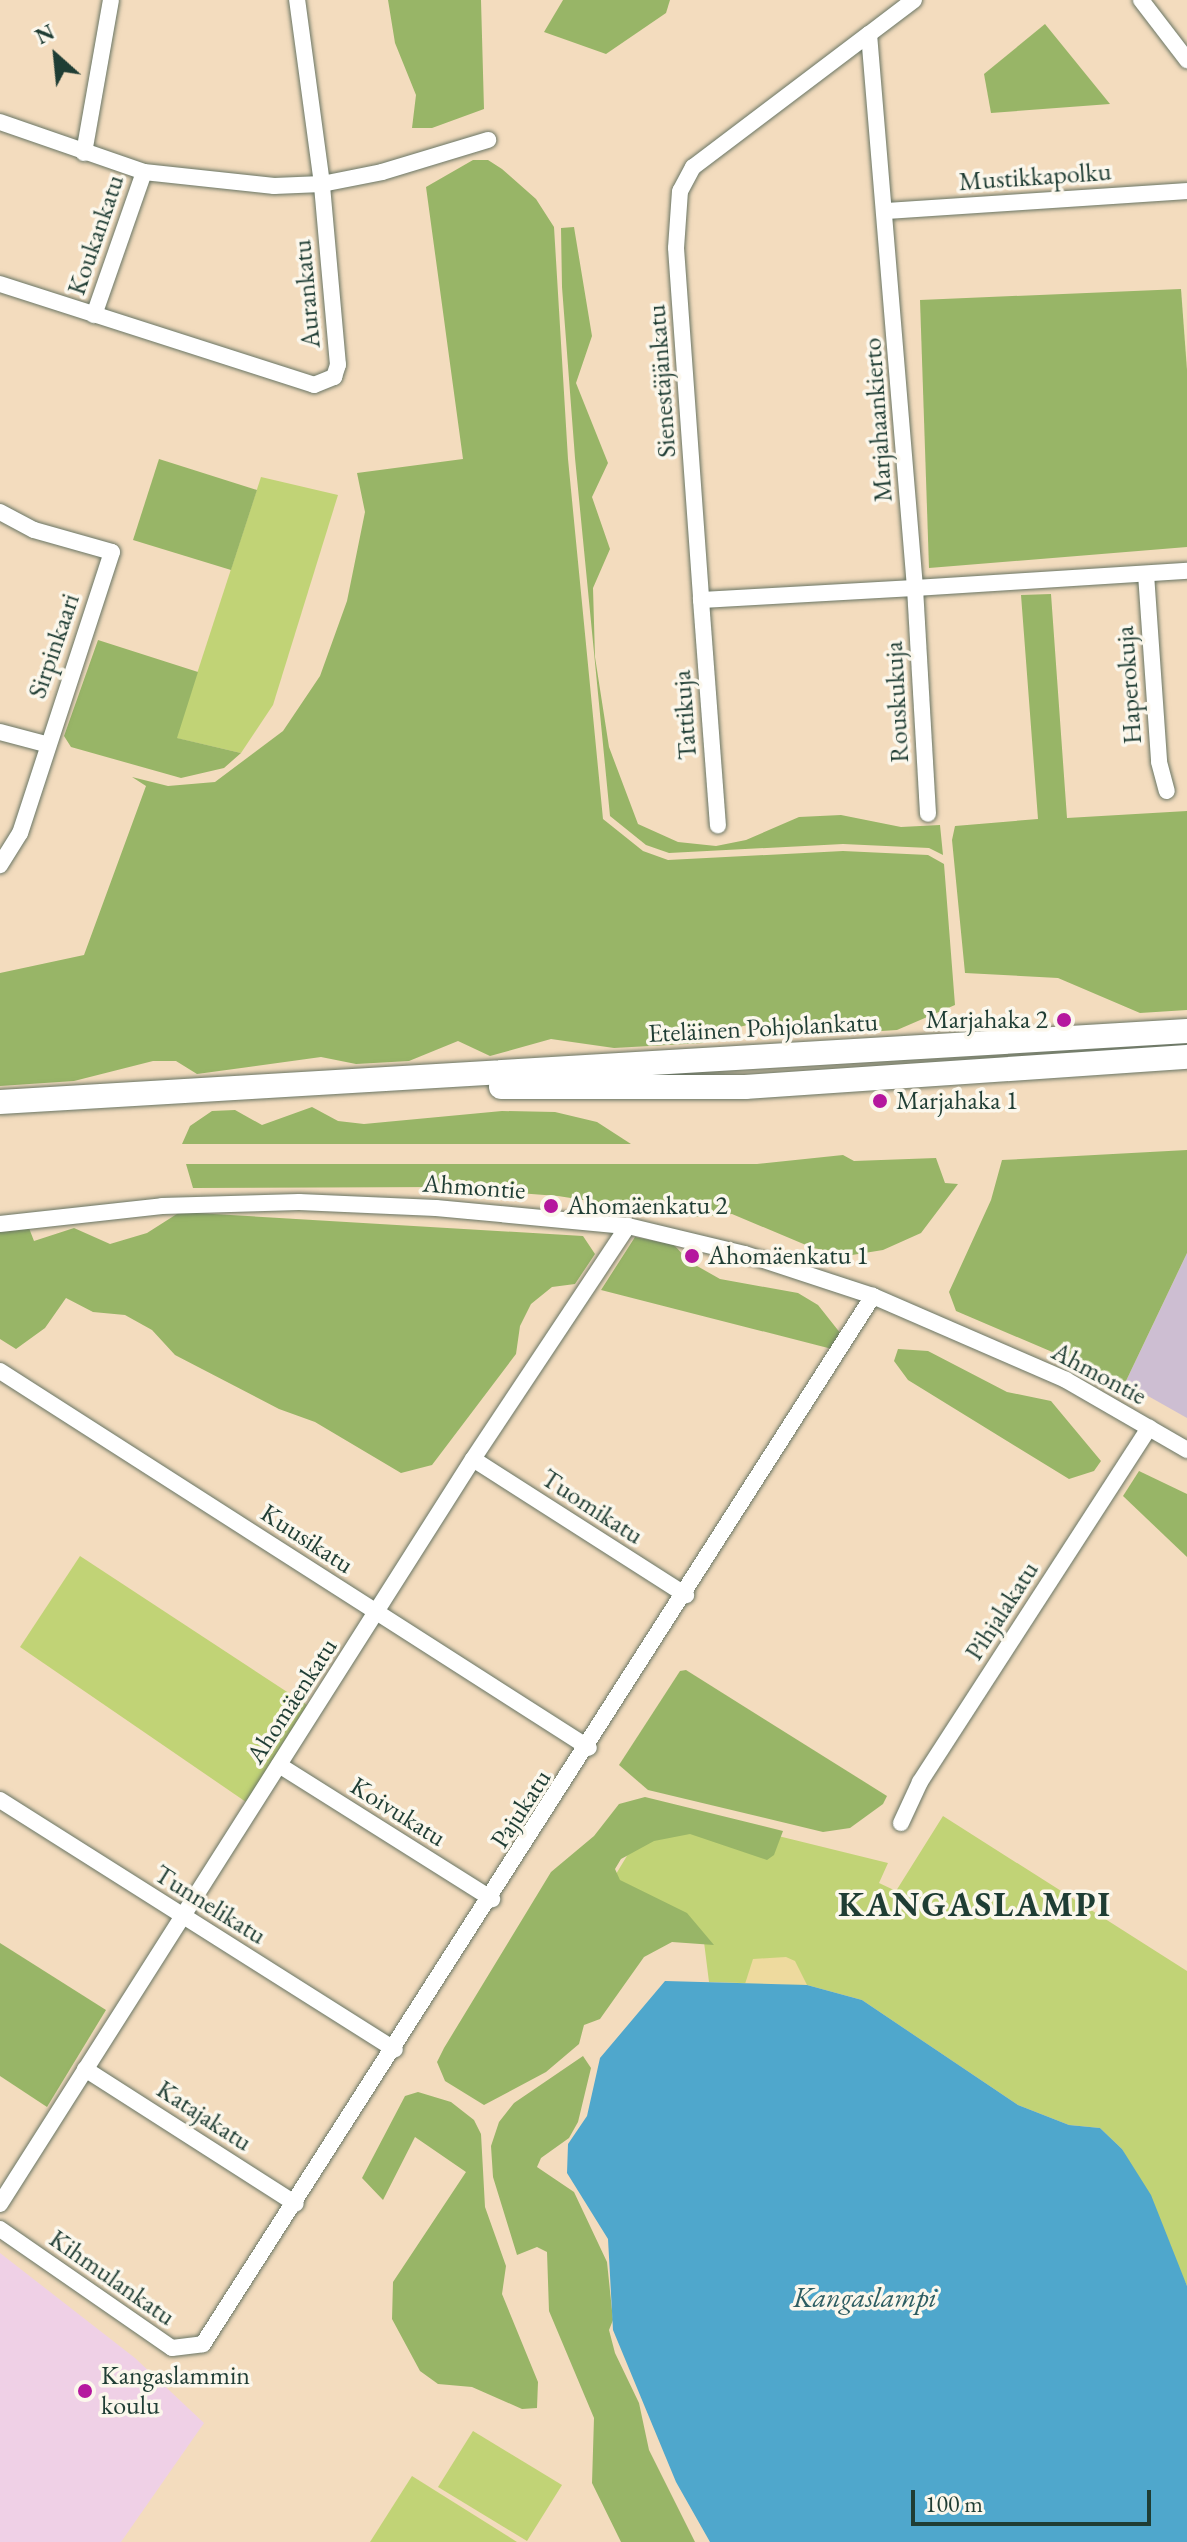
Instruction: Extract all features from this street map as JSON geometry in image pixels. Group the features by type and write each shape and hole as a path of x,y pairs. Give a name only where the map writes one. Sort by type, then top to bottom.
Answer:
{"main road":[{"name":"Eteläinen Pohjolankatu","path":"0,1102 1187,1031"},
{"name":"Eteläinen Pohjolankatu","path":"343,1082 627,1090 745,1087 1187,1057"}],"street":[{"path":"84,153 111,0"},
{"name":"Aurankatu","path":"0,284 196,350 314,385 334,377 338,365 322,184 297,0"},
{"path":"869,34 914,0"},
{"path":"1141,0 1187,60"},
{"name":"Marjahaankierto","path":"869,34 887,211 915,588"},
{"name":"Sienestäjänkatu","path":"701,600 676,248 680,191 693,167 869,34"},
{"path":"0,122 144,172 259,185 322,184 436,157 488,140"},
{"name":"Koukankatu","path":"94,315 144,172"},
{"name":"Mustikkapolku","path":"887,211 1187,191"},
{"name":"Sirpinkaari","path":"0,512 34,530 112,552 45,744 20,833 0,865"},
{"path":"701,600 1187,571"},
{"name":"Haperokuja","path":"1146,574 1159,762 1167,791"},
{"name":"Rouskukuja","path":"915,588 928,814"},
{"name":"Tattikuja","path":"701,600 718,825"},
{"path":"0,732 45,744"},
{"name":"Ahmontie","path":"0,1224 162,1206 299,1202 436,1208 628,1226 745,1254 873,1296 1066,1380 1187,1450"},
{"name":"Ahomäenkatu","path":"0,2204 473,1459 628,1226"},
{"name":"Pajukatu","path":"203,2344 589,1748 873,1296"},
{"name":"Kuusikatu","path":"0,1371 589,1748"},
{"name":"Pihjalakatu","path":"901,1823 920,1782 1149,1428"},
{"name":"Tuomikatu","path":"473,1459 686,1595"},
{"name":"Koivukatu","path":"279,1765 492,1899"},
{"name":"Tunnelikatu","path":"0,1800 395,2050"},
{"name":"Katajakatu","path":"85,2069 296,2204"},
{"name":"Kihmulankatu","path":"0,2229 172,2348 203,2344"}],"shaded area":[{"path":"1187,1253 1187,1418 1125,1383"},
{"name":"Kangaslammin koulu","path":"0,2253 135,2358 204,2423 121,2542 0,2542"}],"green space":[{"path":"388,0 481,0 484,109 432,128 412,128 416,95 395,43"},
{"path":"563,0 670,0 666,13 606,54 544,32"},
{"path":"1045,24 1110,104 991,113 984,74"},
{"path":"473,160 488,160 502,169 536,199 554,227 568,459 603,819 643,851 668,860 843,851 928,855 944,864 955,1005 897,1030 835,1034 762,1022 734,1028 703,1043 614,1048 551,1039 490,1056 458,1041 409,1061 356,1064 321,1057 197,1074 176,1061 153,1061 74,1081 0,1086 0,973 84,955 146,786 132,777 168,786 215,782 283,731 320,676 347,601 365,512 357,473 463,459 426,187"},
{"path":"574,227 592,336 576,383 608,463 592,497 610,549 593,588 595,657 609,747 638,824 678,842 716,846 746,840 799,817 841,815 901,827 940,825 943,855 929,848 843,844 669,853 646,845 610,816 575,458 562,287 561,228"},
{"path":"1181,289 1187,370 1187,547 929,568 920,300"},
{"path":"159,459 257,490 231,570 133,540"},
{"path":"261,477 338,495 273,705 241,753 176,738"},
{"path":"1051,594 1067,818 1187,811 1187,1010 1140,1013 1058,978 965,973 952,840 955,826 1038,819 1021,595"},
{"path":"98,640 198,672 177,738 241,753 224,768 181,778 71,747 64,736"},
{"path":"312,1107 338,1121 364,1124 502,1111 555,1112 597,1122 631,1144 182,1144 190,1126 212,1111 235,1110 262,1125"},
{"path":"1187,1150 1187,1253 1125,1383 956,1311 949,1292 991,1200 1002,1160"},
{"path":"843,1155 854,1161 936,1158 945,1183 958,1184 921,1233 883,1250 852,1255 813,1248 732,1214 692,1217 558,1196 441,1187 193,1188 186,1164 757,1164"},
{"path":"180,1212 583,1236 595,1254 575,1284 552,1287 531,1304 520,1326 516,1354 432,1465 401,1473 315,1422 279,1409 175,1355 152,1330 125,1315 93,1312 66,1298 45,1328 16,1349 0,1339 0,1231 29,1228 34,1241 74,1228 110,1244 147,1233"},
{"path":"635,1237 674,1245 690,1262 720,1279 798,1293 818,1305 841,1334 832,1349 601,1290"},
{"path":"898,1349 928,1351 1007,1392 1051,1401 1101,1461 1094,1471 1069,1479 908,1380 894,1361"},
{"path":"1139,1471 1187,1494 1187,1557 1123,1496"},
{"path":"80,1556 307,1705 246,1802 20,1647"},
{"path":"686,1670 887,1796 883,1804 850,1828 823,1832 648,1790 619,1765 680,1671"},
{"path":"645,1797 783,1831 774,1855 767,1860 690,1834 654,1841 621,1859 615,1869 620,1880 687,1913 714,1945 672,1942 644,1957 600,2019 584,2025 579,2044 546,2072 484,2105 445,2081 437,2062 444,2048 551,1872 594,1836 619,1804"},
{"path":"657,1806 888,1863 879,1883 896,1891 943,1816 1187,1971 1187,2286 1122,2149 1100,2128 1069,2125 1018,2105 862,2000 807,1985 709,1982 703,1934 613,1879"},
{"path":"0,1943 106,2010 47,2107 0,2076"},
{"path":"583,2056 591,2068 578,2122 569,2138 541,2158 537,2167 574,2192 607,2262 613,2320 609,2330 615,2353 639,2403 649,2450 695,2542 621,2542 592,2483 594,2418 549,2311 547,2252 537,2247 517,2255 493,2177 491,2146 499,2122 514,2103"},
{"path":"418,2092 451,2102 474,2120 481,2134 485,2207 506,2266 502,2294 538,2382 537,2408 522,2409 472,2387 438,2384 420,2371 392,2319 393,2282 466,2172 415,2137 383,2200 362,2178 405,2096"},
{"path":"473,2431 562,2485 527,2541 438,2487"},
{"path":"412,2476 517,2542 370,2542"}],"sand":[{"path":"786,1957 795,1961 807,1985 745,1984 753,1959"}],"water":[{"name":"Kangaslampi","path":"665,1981 807,1985 862,2000 1018,2105 1069,2125 1100,2128 1122,2149 1151,2195 1187,2286 1187,2542 710,2542 676,2482 613,2330 608,2239 567,2173 568,2144 587,2116 600,2058"}],"place":[{"name":"Marjahaka 2","path":"1064,1020"},
{"name":"Marjahaka 1","path":"880,1101"},
{"name":"Ahomäenkatu 2","path":"551,1206"},
{"name":"Ahomäenkatu 1","path":"692,1256"},
{"name":"Kangaslammin koulu","path":"85,2391"}],"district":[{"name":"KANGASLAMPI","path":"975,1905"}]}
